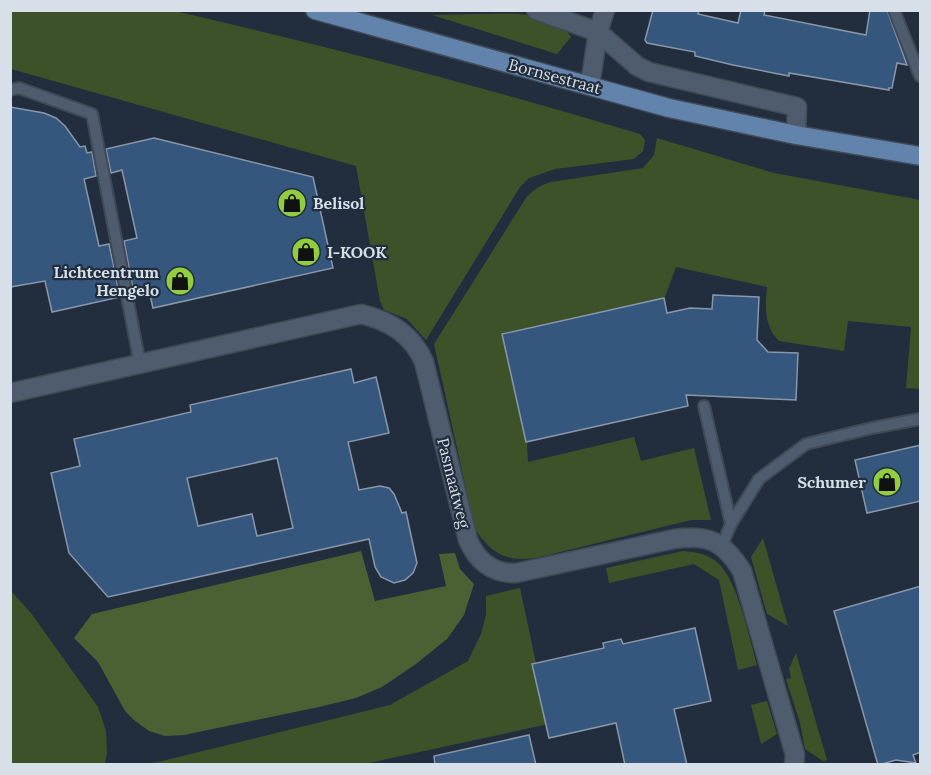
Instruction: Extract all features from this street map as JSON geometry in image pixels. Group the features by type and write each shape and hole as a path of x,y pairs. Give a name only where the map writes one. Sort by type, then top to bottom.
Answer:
{"main road":[{"name":"Bornsestraat","path":"315,10 669,108 796,135 921,156"}],"street":[{"path":"536,10 598,32 637,66 667,77 797,107 796,135"},
{"path":"590,85 598,32 605,10"},
{"name":"Pasmaatweg","path":"10,393 361,314 380,318 411,339 420,353 427,373 468,540 478,557 489,567 503,573 516,573 693,536 712,539 722,545"},
{"path":"722,545 732,555 742,571 795,755 794,765"}],"lane":[{"path":"894,10 920,74"},
{"path":"10,90 19,88 92,114 140,364"},
{"path":"704,406 731,524"},
{"path":"722,545 731,524 759,479 807,444 921,419"}],"green space":[{"path":"11,10 167,10 179,12 411,69 640,134 645,140 643,151 634,159 555,169 529,178 520,187 426,340 407,319 384,310 380,301 356,166 11,69"},
{"path":"515,14 542,17 564,28 571,37 557,54 432,15"},
{"path":"657,138 774,173 920,200 920,389 906,388 911,327 848,321 844,351 779,341 768,323 767,287 676,267 665,297 503,333 527,443 528,462 634,437 641,461 694,448 711,520 691,520 540,557 511,558 488,546 475,529 434,344 531,193 551,182 643,168 654,155"},
{"path":"763,538 788,626 767,614 751,557"},
{"path":"361,551 375,601 446,586 439,554 455,553 460,569 474,584 464,615 447,639 382,687 356,698 184,735 165,736 149,731 125,711 98,662 74,638 92,614"},
{"path":"683,551 710,557 725,571 737,596 757,665 738,670 719,580 694,564 609,583 606,568"},
{"path":"520,588 549,724 364,764 150,764 390,705 468,661 481,634 486,615 486,596"},
{"path":"11,591 31,613 98,707 106,731 105,764 11,764"},
{"path":"796,653 827,760 823,761 805,749 800,723 786,679 791,678 789,669"},
{"path":"767,701 777,734 761,744 751,705"}],"building":[{"path":"653,10 699,10 698,14 738,23 741,10 765,10 764,15 866,35 870,10 887,10 907,65 897,63 892,88 889,90 789,73 789,76 733,65 695,56 695,52 647,43 645,40"},
{"path":"10,107 44,113 56,118 65,126 80,147 85,146 87,153 92,152 96,176 84,179 99,246 109,244 120,297 52,312 45,281 10,287"},
{"path":"154,138 313,177 333,268 153,308 149,291 134,294 124,241 137,238 122,170 111,173 106,149"},
{"path":"713,295 759,297 757,340 768,352 798,353 796,400 686,395 688,406 526,442 502,334 664,298 667,313 690,308 712,309"},
{"path":"351,369 354,383 376,377 389,433 348,442 359,490 380,486 389,488 402,513 406,512 417,563 413,573 405,580 394,583 381,577 375,567 369,539 108,597 69,553 51,473 80,466 74,439 191,412 190,405","holes":["277,458 293,528 257,536 252,514 198,526 187,478"]},
{"path":"921,445 921,501 867,513 855,460"},
{"path":"921,586 921,752 913,755 916,763 896,760 878,765 834,611"},
{"path":"695,628 711,701 674,709 687,765 625,765 616,723 549,738 532,664 604,648 603,643 621,639 623,644"},
{"path":"529,735 536,765 435,765 434,756"}],"place":[{"name":"Belisol","path":"292,203"},
{"name":"I-KOOK","path":"306,252"},
{"name":"Lichtcentrum Hengelo","path":"180,281"},
{"name":"Schumer","path":"887,482"}]}
